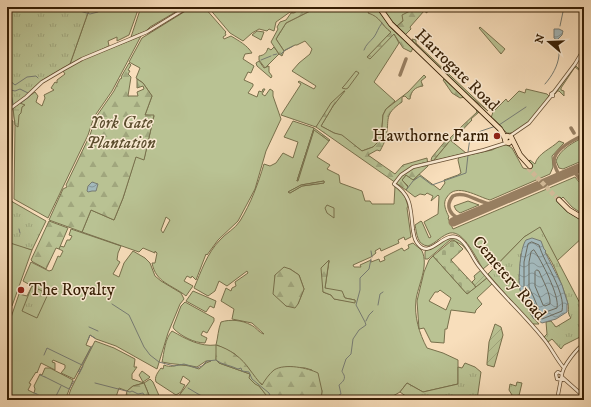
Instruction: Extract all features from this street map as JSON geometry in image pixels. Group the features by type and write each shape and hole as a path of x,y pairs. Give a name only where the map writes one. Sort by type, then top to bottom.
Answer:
{"highway":[{"name":"Harrogate Road","path":"379,7 391,24 502,132 529,167"},
{"path":"560,200 584,218"}],"street":[{"path":"7,111 30,94 40,83 64,69 82,59 142,34 188,7"},
{"path":"508,140 533,119 575,64 584,49"},
{"name":"Cemetery Road","path":"508,140 492,148 409,169 394,184 403,190 407,196 414,235 418,245 423,248 429,248 449,237 454,236 459,238 470,250 478,265 544,338 563,369"},
{"path":"561,377 557,379 556,375 563,369 579,347 584,344"},
{"path":"557,400 563,369"},
{"path":"559,372 561,377 584,398"}],"green space":[{"path":"7,7 90,7 70,64 41,81 27,95 7,110"},
{"path":"90,7 139,7 129,35 117,41 117,37 108,41 109,46 70,64"},
{"path":"141,7 184,7 150,27 146,31 131,37"},
{"path":"192,7 204,7 226,32 226,35 223,37 224,39 231,36 240,41 250,50 252,53 245,54 243,59 254,66 251,73 248,72 244,80 253,84 248,93 257,97 259,91 262,92 263,89 265,89 262,94 265,96 270,89 273,91 273,96 281,119 266,151 255,189 238,221 218,240 207,255 206,254 196,280 192,276 191,278 187,276 184,281 193,286 186,296 157,275 152,263 155,263 157,253 155,251 155,253 143,248 139,252 82,232 91,210 114,220 123,198 136,156 144,159 154,116 145,115 152,96 143,83 136,78 140,68 129,62 142,38","holes":["166,217 170,220 163,233 161,230"]},
{"path":"208,7 304,7 294,13 290,12 276,22 274,31 269,29 267,31 259,29 243,41 230,33"},
{"path":"304,7 318,7 286,23 276,39 284,51 282,56 271,42 278,29 277,27 280,22 286,20 291,13 294,13"},
{"path":"318,7 369,7 368,12 376,16 391,32 368,57 394,34 399,43 374,82 395,101 386,109 383,115 381,139 373,147 362,151 342,136 321,126 344,91 316,127 281,115 301,84 298,82 299,81 314,89 316,86 292,71 310,54 312,49 305,41 284,51 276,39 286,23"},
{"path":"369,7 378,7 391,28 413,48 411,52 403,48 394,34 370,59 367,57 391,32 376,17 368,13"},
{"path":"381,7 415,7 413,12 397,26 391,21"},
{"path":"412,7 430,7 427,10 427,13 424,11 405,35 397,26 403,21 402,15 410,11"},
{"path":"480,27 505,49 501,54 479,28"},
{"path":"257,31 264,32 261,40 252,35"},
{"path":"141,36 112,91 94,117 88,135 48,218 14,199 15,125 13,108 35,92 38,96 36,102 42,106 45,98 44,95 54,90 51,88 55,82 57,83 57,80 65,74 63,71 79,61"},
{"path":"412,39 416,40 416,43 488,111 473,99 472,100 414,44"},
{"path":"274,47 279,54 265,68 259,60 259,56 265,54 268,48 271,50"},
{"path":"259,61 264,68 269,66 269,72 272,76 271,78 257,66 256,63"},
{"name":"York Gate Plantation","path":"129,63 131,65 128,70 130,71 128,74 131,77 128,96 138,96 137,92 144,89 143,86 137,88 137,79 143,83 152,96 145,115 154,115 144,160 136,157 123,198 114,220 91,210 82,232 49,220 63,189 67,187 66,185 90,135 96,117 122,78 121,77"},
{"path":"576,66 584,74 575,67 561,88 561,90 564,91 564,96 557,91 574,67"},
{"path":"356,71 359,73 348,88 342,88 344,86"},
{"path":"424,75 426,77 421,81 423,86 414,90 410,99 405,96 402,97 402,102 392,110 388,118 386,139 380,151 377,150 368,155 395,174 403,165 427,158 428,166 413,180 406,175 402,180 408,187 406,190 316,127 331,103 345,91 333,106 321,126 334,133 342,135 362,151 373,147 381,139 383,115 386,109 408,92"},
{"path":"445,78 465,97 460,98 452,93 443,80"},
{"path":"526,89 547,94 549,96 524,126 512,133 507,133 491,118 493,112 506,99 508,102 519,91 525,93"},
{"path":"20,103 25,105 22,107 19,115 18,127 15,125 13,108"},
{"path":"476,109 486,117 479,112 452,141 450,138 458,132 460,128 477,112"},
{"path":"7,119 13,121 11,201 14,203 24,247 32,250 12,306 7,304"},
{"path":"293,121 314,128 297,181 314,129 329,141 317,157 330,165 327,169 339,175 340,183 362,191 365,201 370,201 372,204 394,204 395,186 404,194 408,206 411,237 405,240 404,237 398,240 399,243 381,251 380,248 375,251 376,253 371,257 353,265 354,267 361,267 360,265 371,260 371,262 379,259 380,262 385,260 384,257 402,248 404,251 409,248 408,245 413,243 422,251 424,257 424,269 416,300 418,324 427,348 458,360 458,384 423,392 407,383 400,392 386,400 321,400 322,391 312,370 287,367 263,385 256,380 249,369 235,354 217,345 216,360 219,363 250,374 270,400 171,400 176,396 178,397 190,381 183,376 180,383 185,385 181,392 176,395 156,382 157,375 161,368 163,369 164,365 186,365 199,369 211,361 206,361 197,367 188,365 171,364 162,362 166,342 172,331 193,342 204,345 216,345 221,322 236,320 253,326 264,334 252,323 232,319 234,309 221,301 226,288 231,291 232,288 236,286 235,282 248,273 247,271 227,286 219,281 215,291 208,296 194,288 215,245 238,224 248,207 264,164 270,166 276,163 283,153 293,158 298,142 284,137","holes":["324,181 324,183 302,186 290,193 288,192 301,185","329,261 325,288 345,298 355,300 355,302 334,299 331,295 323,292","290,269 299,275 304,289 298,304 286,306 275,295 275,275"]},
{"path":"314,128 330,140 329,141 314,130 297,181"},
{"path":"584,137 584,160 563,169 559,168 556,161 561,153 568,146"},
{"path":"447,139 450,140 448,143 433,161 431,160 432,157"},
{"path":"450,140 466,153 433,161 448,143"},
{"path":"559,141 564,143 552,156 553,167 550,174 490,200 467,192 456,191 447,197 445,202 448,218 453,229 575,177 584,188 584,215 572,207 563,197 558,202 571,214 584,220 581,223 584,227 584,236 557,261 540,228 524,237 494,268 489,264 483,269 470,246 455,233 447,234 428,246 422,244 417,235 415,225 421,221 429,238 431,237 424,222 438,214 439,196 438,195 431,201 433,196 427,193 425,195 420,194 415,197 406,190 408,186 402,180 406,175 414,180 419,174 440,190 445,183 444,180 461,173 458,160 459,157 492,150 502,145 507,145 512,148 523,168 527,169 531,165 530,160 535,164 542,154"},
{"path":"324,181 324,183 302,186 290,193 288,192 301,185"},
{"path":"11,201 46,221 32,250 7,242 7,203"},
{"path":"468,201 479,205 460,213 456,210 454,206"},
{"path":"327,205 334,208 334,218 327,213 325,208"},
{"path":"49,221 68,228 59,249 56,248 46,269 31,260"},
{"path":"540,227 584,311 584,335 564,345 561,349 552,339 548,342 544,337 547,334 546,322 551,321 556,327 571,318 568,304 558,276 552,262 545,252 521,254 519,281 520,290 531,315 539,324 531,324 488,274 524,237"},
{"path":"71,229 121,246 117,260 120,262 113,274 119,277 124,263 133,251 145,258 150,263 155,276 181,293 184,299 180,304 168,333 157,369 116,346 96,339 90,335 86,345 91,347 74,379 61,373 65,368 65,365 53,360 52,362 55,363 55,370 41,363 37,373 36,372 29,383 31,384 28,390 34,393 34,386 40,374 42,375 45,368 50,368 73,380 65,400 7,400 7,329 19,294 27,296 32,286 23,281 31,262 49,271 52,270 58,256 60,257 63,251 59,249 60,246 64,247 67,240 70,240 72,236 69,235"},
{"path":"454,237 464,244 471,255 462,245 450,240 428,259 425,259 426,250 431,249 444,240"},
{"path":"451,241 455,241 463,249 451,260 476,287 467,294 433,256"},
{"path":"433,256 467,294 488,277 493,283 477,298 482,304 475,313 451,310 447,329 445,329 444,343 431,342 424,328 419,329 417,301 424,272 429,260","holes":["440,290 451,298 446,310 429,301 435,292"]},
{"path":"329,260 325,288 342,291 345,298 355,300 355,303 334,299 331,295 323,292 321,268"},
{"path":"284,267 299,275 304,289 295,308 286,306 273,294 275,275"},
{"path":"481,270 488,277 476,287 472,282 475,279 474,276"},
{"path":"32,286 48,294 37,318 22,311"},
{"path":"193,291 216,301 214,308 210,306 206,312 186,301"},
{"path":"185,302 214,318 214,321 207,333 203,331 201,335 207,338 205,343 196,342 184,337 173,327 181,306"},
{"path":"495,324 501,327 503,335 494,367 487,365 487,363 489,342"},
{"path":"95,341 114,348 135,359 134,367 137,367 132,374 132,379 144,383 133,386 127,391 119,388 115,400 67,400 71,389"},
{"path":"216,345 226,349 239,358 262,385 270,373 279,368 296,367 308,369 318,373 322,391 321,400 270,400 259,386 249,378 250,374 219,363 216,360"},
{"path":"465,363 475,367 481,372 477,400 411,400 400,392 407,383 423,392 458,384 458,367 462,368"},
{"path":"142,371 150,377 143,382 139,375"},
{"path":"150,379 153,382 161,400 151,400 144,383"},
{"path":"517,382 522,383 518,400 515,400 509,390 510,384 516,386"},
{"path":"144,383 151,400 125,400 127,391 133,386"}],"water":[{"path":"554,29 563,31 562,35 557,40 554,38"},
{"path":"92,182 98,184 96,191 88,192 88,186"},
{"path":"532,238 541,241 562,285 568,304 567,312 556,319 542,323 536,319 539,318 534,313 533,314 536,317 534,319 521,294 519,283 522,249 526,240"}],"waterway":[{"path":"66,7 90,14 98,12"},
{"path":"560,26 564,7"},
{"path":"364,50 382,23"},
{"path":"545,84 556,67 559,55 557,39"},
{"path":"281,54 293,46"},
{"path":"273,55 277,54"},
{"path":"261,60 271,56"},
{"path":"7,81 9,80 15,85 27,77 36,76 38,78"},
{"path":"7,89 15,91 20,89 28,93"},
{"path":"10,89 13,104"},
{"path":"21,103 30,96"},
{"path":"499,125 526,107"},
{"path":"468,152 470,138 481,131 496,126"},
{"path":"407,189 413,181 420,176 432,185 466,173 468,155"},
{"path":"19,229 20,233"},
{"path":"371,251 372,257"},
{"path":"339,400 339,395 341,394 339,385 344,378 342,371 346,359 351,354 353,339 359,330 366,325 356,305 360,290 360,278 369,269 371,259"},
{"path":"378,305 380,294 383,292"},
{"path":"112,304 129,315 144,347 150,355 159,362 174,366 184,364 197,368 202,366 207,361 216,360 238,369 241,368 242,371 249,372 252,379 269,393 272,400"},
{"path":"366,321 373,311"},
{"path":"89,327 98,331"},
{"path":"88,340 90,335 95,338"},
{"path":"44,355 47,348 82,365 92,346"},
{"path":"79,374 83,366"},
{"path":"40,375 45,377"},
{"path":"45,377 69,389 74,381"},
{"path":"95,383 130,392 132,391 138,394 143,393 146,398"},
{"path":"54,400 61,386"},
{"path":"188,388 198,394"},
{"path":"198,394 210,400"},
{"path":"38,395 49,400"},
{"path":"176,397 185,400"}],"taxiway":[{"path":"400,75 406,59"},
{"path":"571,128 574,133"},
{"path":"558,173 554,161 557,152 584,135"},
{"path":"568,173 572,172 576,174 576,171 580,168"},
{"path":"555,179 558,176 558,173 563,175"},
{"path":"576,174 584,185"},
{"path":"465,217 458,218 450,211 449,202 453,196 458,194 469,196 486,203 498,203"}],"runway":[{"path":"453,222 584,166"}],"tunnel":[{"path":"528,168 559,200"}],"place":[{"name":"Hawthorne Farm","path":"497,136"},
{"name":"The Royalty","path":"21,290"}]}
